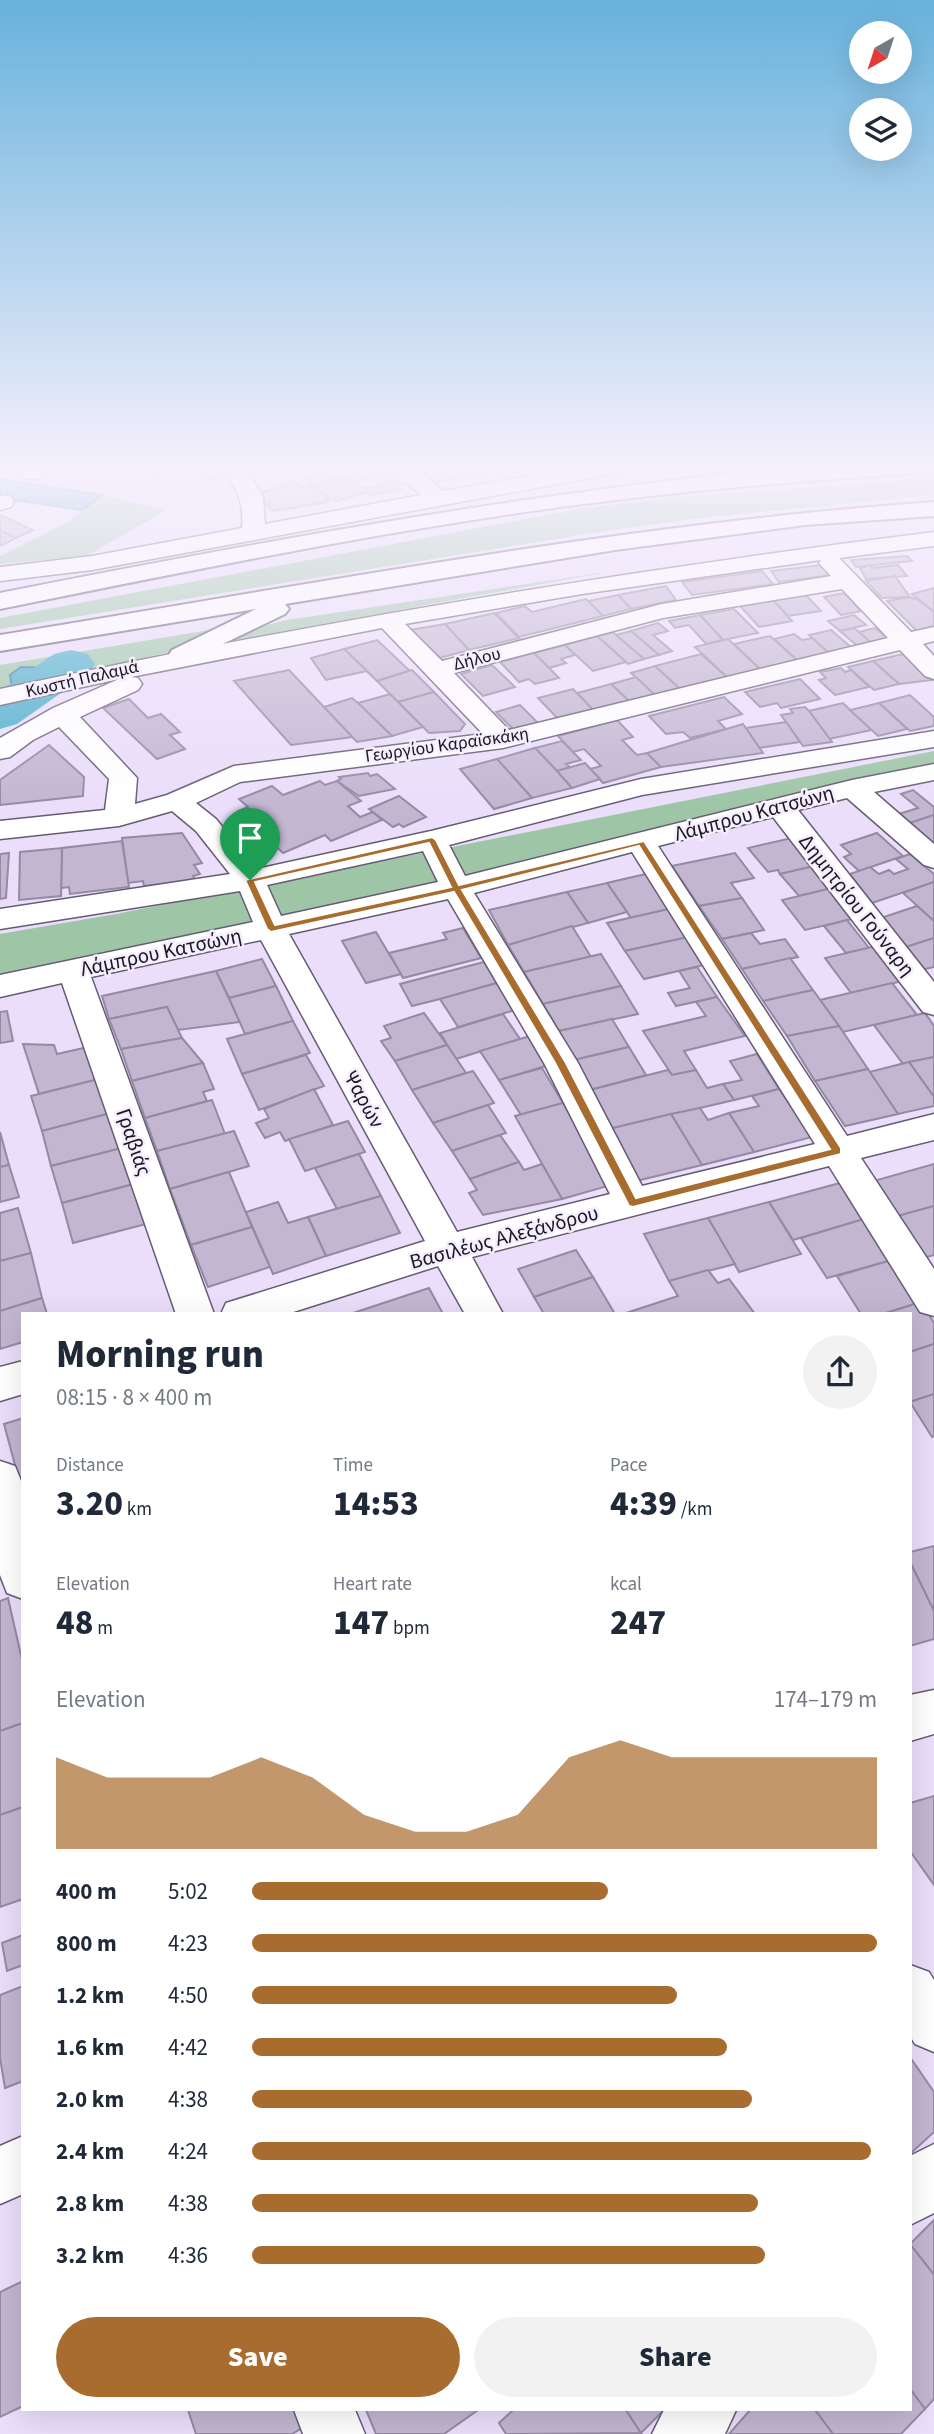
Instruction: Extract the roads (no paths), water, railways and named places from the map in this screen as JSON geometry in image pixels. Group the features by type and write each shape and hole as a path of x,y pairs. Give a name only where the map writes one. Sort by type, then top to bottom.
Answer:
{"highway":[{"path":"0,601 112,581"},
{"path":"0,643 391,581"},
{"path":"172,658 307,594"}],"street":[{"name":"Κωστή Παλαμά","path":"0,697 172,658 612,581"},
{"path":"847,581 934,671"},
{"name":"Δήλου","path":"437,670 663,611 847,581"},
{"path":"387,619 503,740"},
{"name":"Γεωργίου Καραϊσκάκη","path":"0,830 119,817 177,801 234,774 503,740 934,634"},
{"path":"0,751 23,734 130,683 172,658"},
{"path":"62,714 123,778 119,817"},
{"name":"Λάμπρου Κατσώνη","path":"0,919 250,880 432,840 641,787 934,739"},
{"name":"Λάμπρου Κατσώνη","path":"0,986 456,888 852,788 934,772"},
{"path":"852,788 934,859"},
{"name":"Ψαρών","path":"177,801 206,825 250,880 271,929 446,1250 483,1312"},
{"name":"Δημητρίου Γούναρη","path":"780,807 934,1004"},
{"path":"432,840 456,888 561,1063 633,1203"},
{"path":"641,843 934,1301"},
{"name":"Γραβιάς","path":"74,970 194,1312"},
{"name":"Βασιλέως Αλεξάνδρου","path":"246,1312 446,1250 934,1127"},
{"path":"0,1384 21,1378"},
{"path":"0,1479 21,1570"},
{"path":"912,1717 934,1712"},
{"path":"912,1994 934,2025"},
{"path":"0,2176 21,2165"},
{"path":"912,2195 934,2172"},
{"path":"324,2411 334,2434"},
{"path":"683,2434 705,2411"}],"water":[{"path":"21,667 92,669 12,688 10,675"}],"waterway":[{"path":"0,714 71,664"}]}
